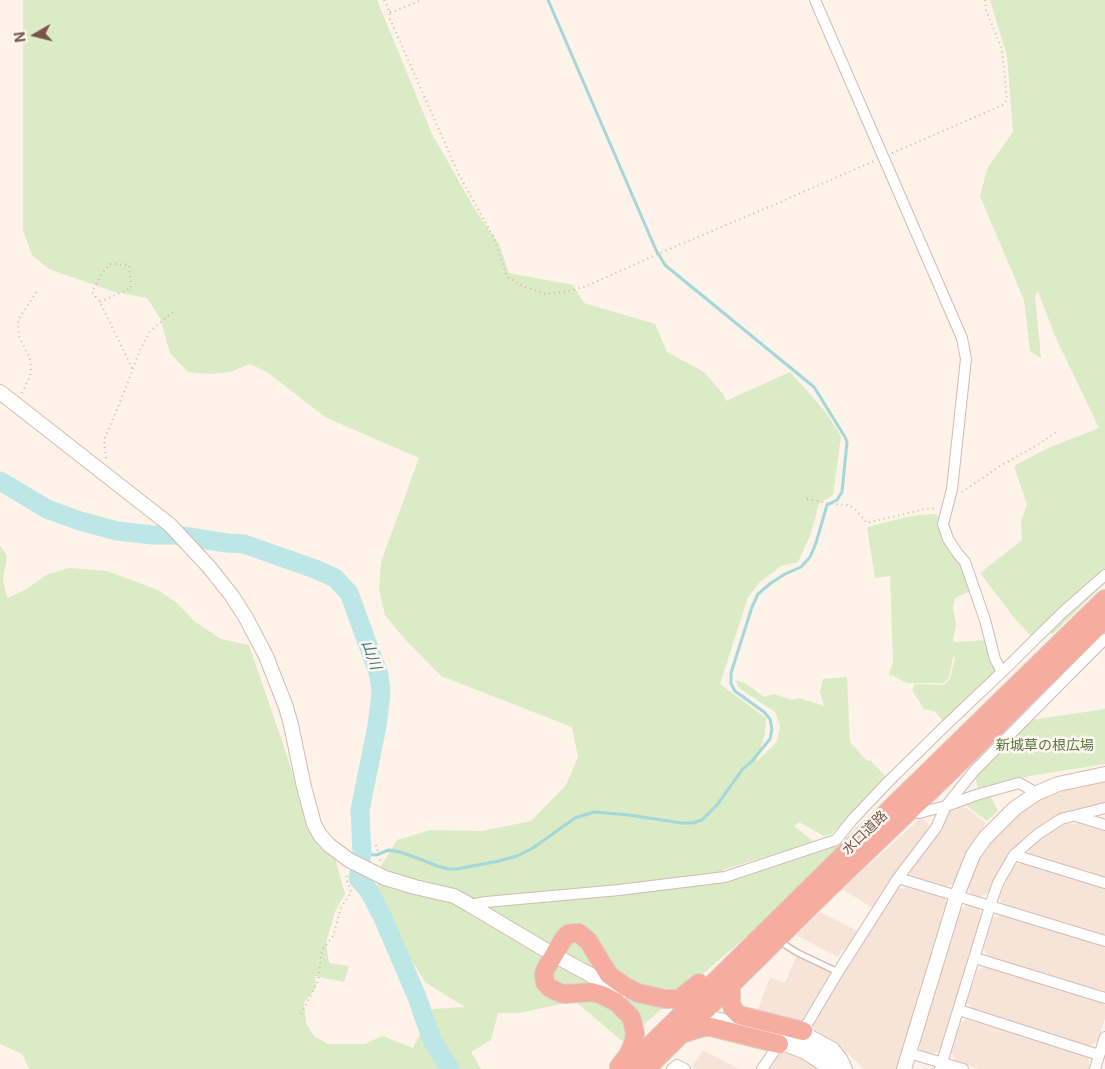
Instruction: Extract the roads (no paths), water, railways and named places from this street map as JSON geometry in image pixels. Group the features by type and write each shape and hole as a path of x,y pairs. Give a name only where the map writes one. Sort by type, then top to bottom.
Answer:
{"highway":[{"name":"水口道路","path":"626,1069 1105,599"},
{"name":"水口道路","path":"646,1069 1105,619"},
{"path":"618,1069 633,1044 634,1024 631,1017 616,1002 602,995 592,992 566,994 547,986 544,974 554,954 568,934 579,934 589,942 609,975 617,981 638,993 666,999 680,998 734,952 744,952"},
{"path":"731,986 731,1003 733,1009 739,1015 803,1031"},
{"path":"684,1033 710,1027 779,1044"}],"street":[{"path":"815,0 962,338 966,359 952,489 943,524 948,539 965,562 985,620 995,659 1006,673"},
{"path":"0,392 170,526 210,567 232,596 266,656 286,707 314,824 320,835 329,845 348,859 385,878 454,896 628,995 670,1008"},
{"path":"470,904 619,890 725,877 836,840 846,834 852,819 890,780 1006,673 1063,612 1105,575"},
{"path":"847,1069 842,1058 834,1048 803,1031 838,972 898,878 936,828 946,806 1036,702 1105,639"},
{"path":"904,1069 957,895 973,855 985,838 1015,808 1037,793 1058,784 1105,774"},
{"path":"919,813 1019,783 1037,793"},
{"path":"941,1066 990,906 998,883 1014,855 1038,834 1061,819 1105,808"},
{"path":"1076,816 1105,825"},
{"path":"1014,855 1105,883"},
{"path":"898,878 1105,941"},
{"path":"974,958 1105,998"},
{"path":"959,1010 1099,1055"},
{"path":"710,1018 768,1030 787,1036 819,1051 842,1069"},
{"path":"1095,1069 1105,1037"},
{"path":"762,1069 779,1044 803,1053 828,1069"},
{"path":"909,1053 941,1066 963,1069"},
{"path":"672,1069 677,1065 685,1069"}],"lane":[{"path":"778,939 796,952 838,972"}],"waterway":[{"path":"362,854 376,855 389,850 400,852 437,866 457,869 517,856 533,848 575,818 594,812 682,823 693,823 702,820 717,805 742,770 770,739 772,729 770,719 764,712 735,691 731,684 731,673 752,607 758,594 785,574 801,567 810,557 827,505 837,500 842,492 847,442 814,387 665,265 656,250 548,0"},
{"name":"山川","path":"0,481 47,509 80,521 117,531 153,535 176,535 244,544 335,578 349,593 379,675 381,693 377,726 360,810 362,854 358,878 369,891 383,918 417,997 432,1040 450,1069"}],"park label":[{"name":"新城草の根広場","path":"1045,746"}]}
